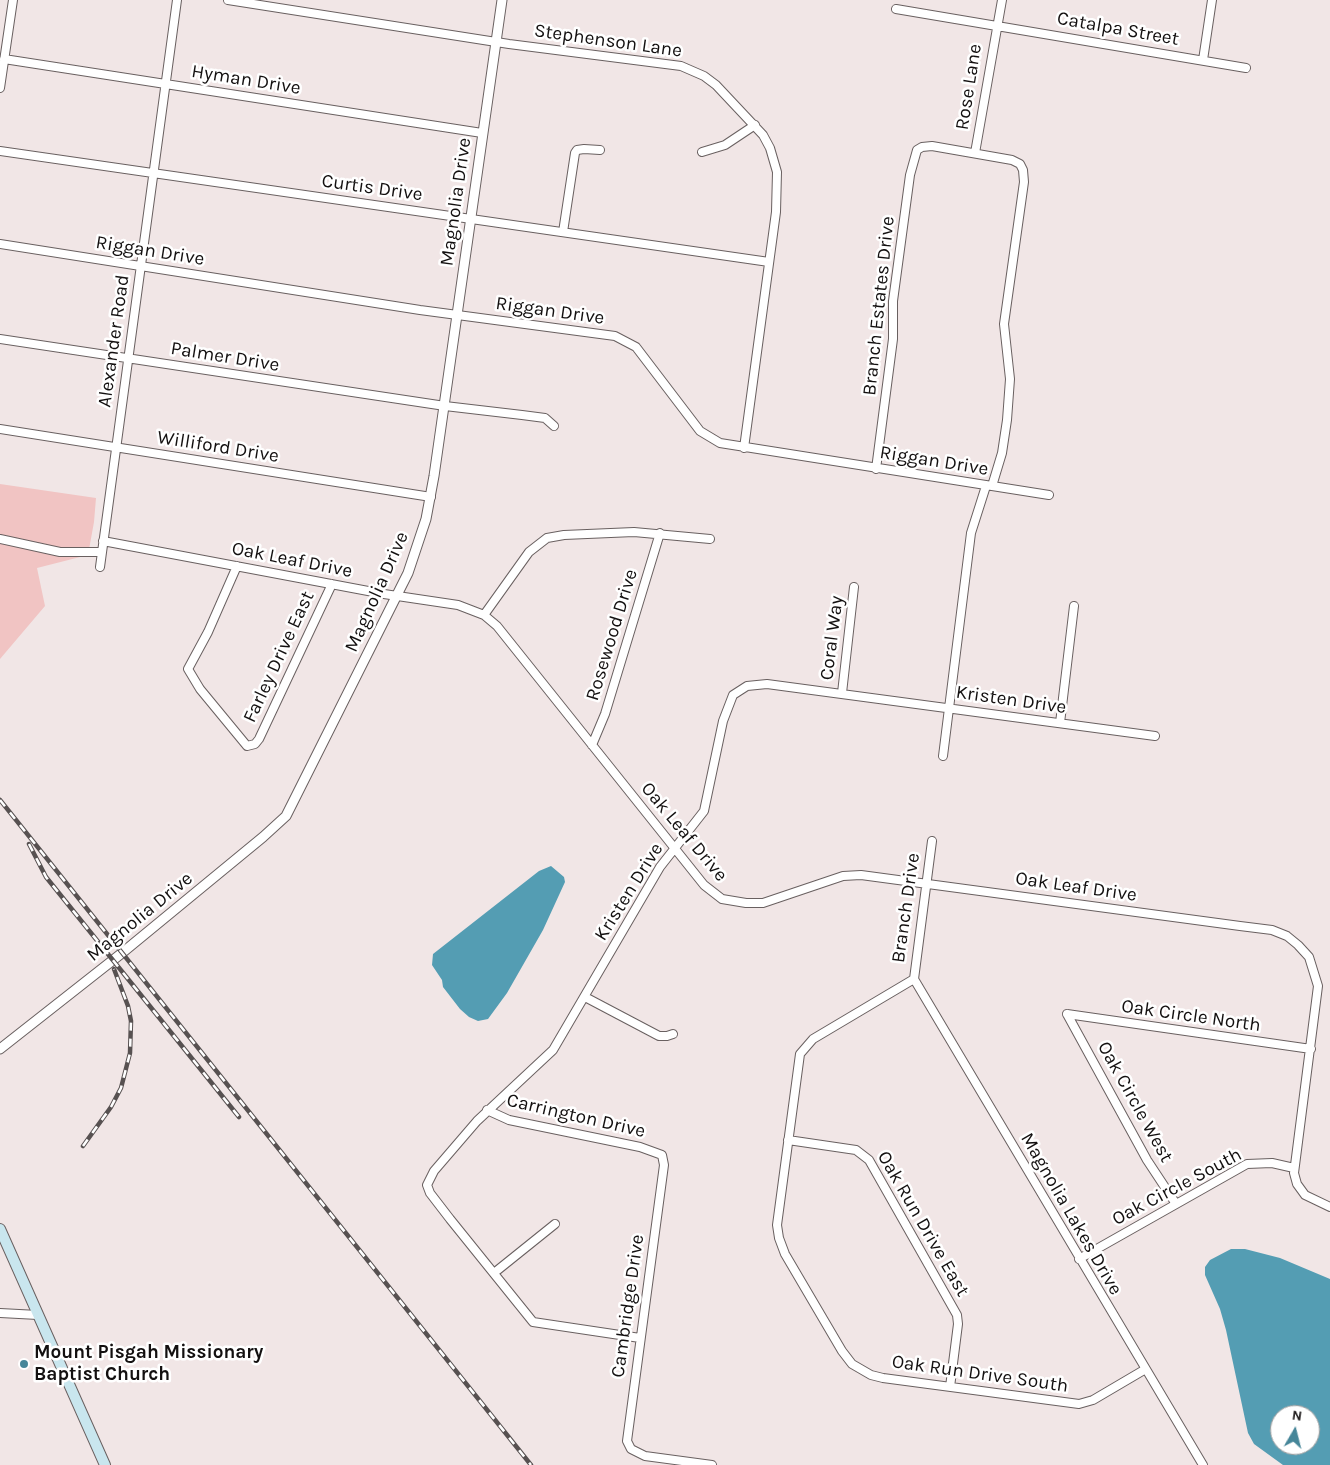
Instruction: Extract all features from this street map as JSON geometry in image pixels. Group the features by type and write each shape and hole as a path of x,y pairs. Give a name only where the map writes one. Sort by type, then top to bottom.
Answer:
{"main road":[{"path":"0,1229 105,1465"}],"street":[{"path":"0,88 13,0"},
{"name":"Alexander Road","path":"100,567 177,0"},
{"name":"Stephenson Lane","path":"228,0 496,42 687,67 716,85 755,125 770,148 777,172 776,212 744,448"},
{"name":"Magnolia Drive","path":"0,1049 129,947 286,816 396,596 418,548 431,497 502,0"},
{"name":"Rose Lane","path":"975,153 1002,0"},
{"path":"1203,60 1212,0"},
{"name":"Catalpa Street","path":"896,9 1246,68"},
{"name":"Hyman Drive","path":"4,59 482,133"},
{"path":"702,152 725,145 755,125"},
{"name":"Rose Lane","path":"919,148 932,146 1016,161 1023,170 1024,177 1004,324 1005,349 1010,379 1007,420 1002,453 989,486"},
{"name":"Branch Estates Drive","path":"876,469 893,339 893,301 910,174 913,157 919,148"},
{"path":"563,232 575,153 577,150 584,149 600,150"},
{"name":"Curtis Drive","path":"0,151 769,262"},
{"name":"Riggan Drive","path":"0,244 457,315 607,334 622,338 640,351 704,435 720,443 1049,495"},
{"name":"Palmer Drive","path":"0,339 445,406 545,418 554,426"},
{"name":"Williford Drive","path":"0,429 431,497"},
{"path":"943,756 971,533 989,486"},
{"path":"484,615 529,552 547,538 588,533 660,533 710,539"},
{"name":"Rosewood Drive","path":"592,745 605,714 660,533"},
{"path":"0,540 60,552 102,552"},
{"name":"Oak Leaf Drive","path":"103,541 468,608 484,615 497,626 709,890 722,899 738,902 771,902 848,875 926,883 1280,933 1298,945 1309,958 1317,979 1318,996 1294,1168 1297,1184 1305,1195 1330,1206"},
{"name":"Farley Drive East","path":"237,566 208,632 190,662 188,672 247,746 256,744 332,584"},
{"name":"Coral Way","path":"842,693 854,588"},
{"path":"1060,723 1074,606"},
{"name":"Kristen Drive","path":"494,1273 430,1193 427,1183 450,1152 488,1110 553,1050 660,867 693,827 706,806 722,720 733,695 747,686 760,684 949,707 1155,736"},
{"name":"Branch Drive","path":"914,979 932,841"},
{"path":"788,1140 800,1054 813,1039 914,979"},
{"name":"Magnolia Lakes Drive","path":"914,979 1144,1370 1203,1465"},
{"path":"585,997 659,1036 673,1034"},
{"name":"Oak Circle North","path":"1067,1014 1311,1049"},
{"name":"Oak Circle West","path":"1067,1014 1147,1160 1176,1204"},
{"name":"Carrington Drive","path":"488,1110 509,1120 659,1152"},
{"name":"Oak Run Drive South","path":"788,1140 777,1225 779,1238 785,1254 842,1351 852,1364 863,1371 883,1378 1079,1404 1093,1400 1144,1370"},
{"name":"Oak Run Drive East","path":"788,1140 856,1150 869,1160 957,1315 958,1324 950,1387"},
{"name":"Cambridge Drive","path":"659,1152 664,1157 664,1165 627,1435 631,1449 645,1456 712,1465"},
{"name":"Oak Circle South","path":"1079,1258 1247,1164 1272,1163 1294,1168"},
{"path":"555,1224 494,1273 536,1323 640,1338"},
{"path":"0,1314 38,1316"}],"shaded area":[{"path":"0,484 96,498 88,555 37,568 45,606 0,659"}],"water":[{"path":"551,866 564,877 565,882 543,930 507,993 488,1019 478,1021 469,1017 460,1009 443,987 442,980 432,965 433,954 539,871"},
{"path":"1231,1249 1245,1249 1280,1258 1330,1279 1330,1465 1283,1465 1254,1444 1248,1433 1226,1330 1220,1309 1205,1275 1205,1267 1210,1260"}],"railway":[{"path":"0,800 531,1465"},
{"path":"29,844 46,877 239,1117"},
{"path":"83,1146 111,1107 121,1088 130,1053 131,1021 128,1006 114,969"}],"place":[{"name":"Mount Pisgah Missionary Baptist Church","path":"24,1364"}]}
